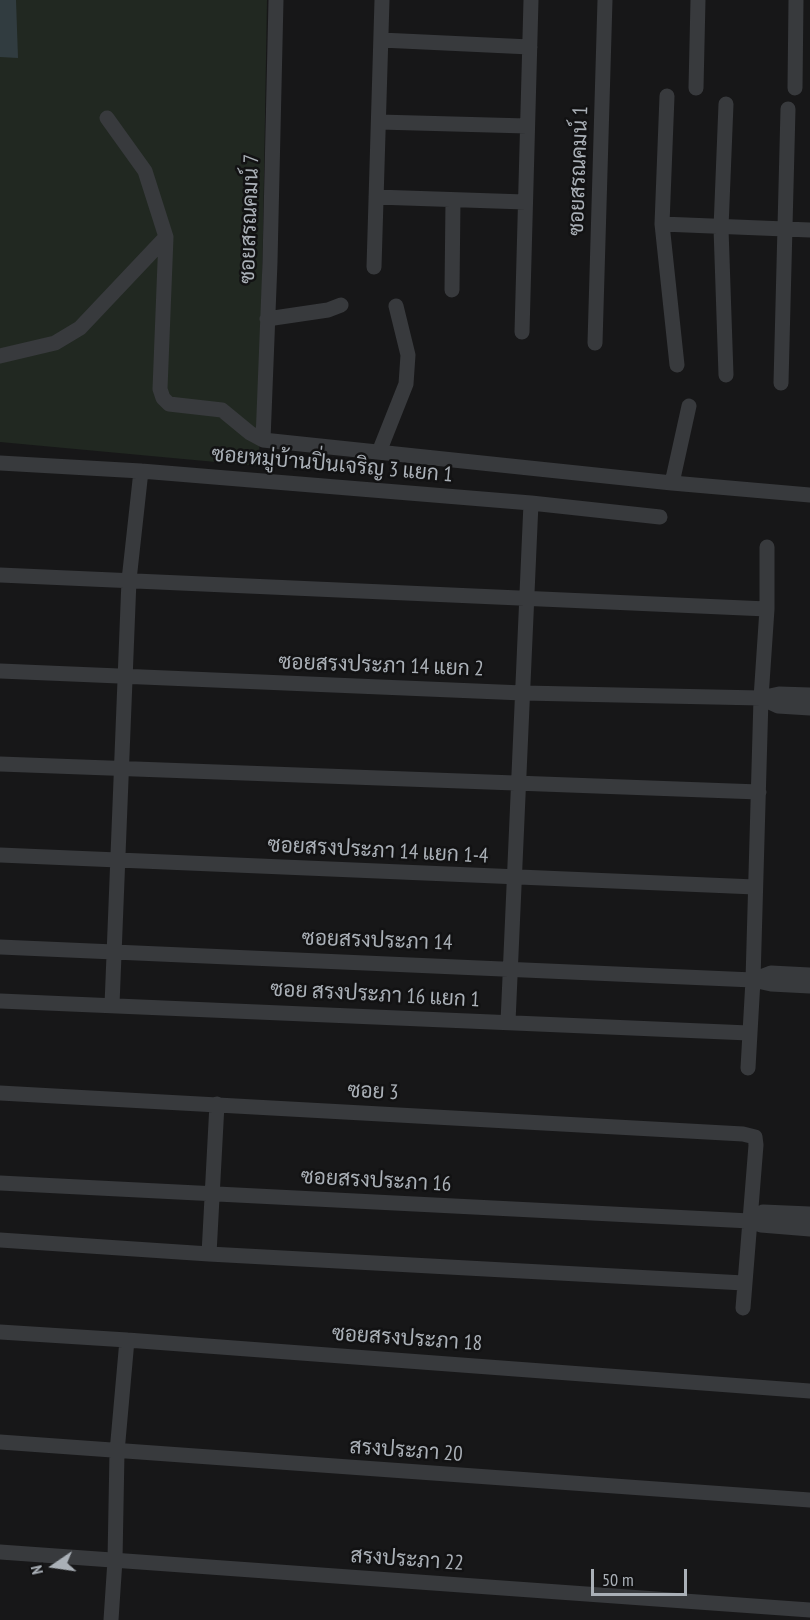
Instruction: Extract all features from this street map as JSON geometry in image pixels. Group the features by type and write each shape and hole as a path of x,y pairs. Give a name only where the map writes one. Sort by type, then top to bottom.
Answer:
{"street":[{"name":"ซอยสรณคมน์ 7","path":"263,440 276,0"},
{"path":"374,267 382,0"},
{"path":"522,332 531,0"},
{"name":"ซอยสรณคมน์ 1","path":"595,343 605,0"},
{"path":"696,88 698,0"},
{"path":"795,88 796,0"},
{"path":"381,40 530,47"},
{"path":"667,96 662,224 677,364"},
{"path":"726,104 721,228 726,375"},
{"path":"781,383 788,109"},
{"path":"107,118 145,171 166,237 160,389 163,398 169,404 222,410 250,434 263,440 672,483 810,495"},
{"path":"379,122 527,126"},
{"path":"376,197 525,202"},
{"path":"452,290 453,200"},
{"path":"662,224 810,230"},
{"path":"0,356 55,343 80,328 166,237"},
{"path":"267,319 328,310 340,304"},
{"path":"380,452 406,384 408,355 396,306"},
{"path":"672,483 689,406"},
{"name":"ซอยหมู่บ้านปิ่นเจริญ 3 แยก 1","path":"0,463 141,471 531,503 660,518"},
{"path":"112,1005 129,580 141,471"},
{"path":"508,1022 531,503"},
{"path":"748,1068 753,980 761,698 767,609 767,547"},
{"path":"0,576 767,609"},
{"name":"ซอยสรงประภา 14 แยก 2","path":"0,672 523,693 761,698"},
{"path":"761,698 779,694 810,695"},
{"path":"761,698 778,706 810,708"},
{"path":"0,764 759,792"},
{"name":"ซอยสรงประภา 14 แยก 1-4","path":"0,855 755,887"},
{"name":"ซอยสรงประภา 14","path":"0,947 753,980"},
{"path":"753,980 771,973 810,975"},
{"path":"753,980 771,984 810,986"},
{"name":"ซอย สรงประภา 16 แยก 1","path":"0,1001 749,1033"},
{"name":"ซอย 3","path":"0,1093 743,1134 755,1137 756,1145 750,1221"},
{"path":"209,1254 218,1104"},
{"name":"ซอยสรงประภา 16","path":"0,1183 750,1221"},
{"path":"743,1308 750,1221 763,1212 810,1214"},
{"path":"750,1221 761,1225 810,1229"},
{"path":"0,1240 209,1254 744,1283"},
{"name":"ซอยสรงประภา 18","path":"0,1332 810,1391"},
{"path":"111,1620 115,1560 117,1452 126,1340"},
{"name":"สรงประภา 20","path":"0,1442 810,1500"},
{"name":"สรงประภา 22","path":"0,1552 810,1610"}],"shaded area":[{"path":"0,0 267,0 259,466 0,442"},
{"path":"0,0 16,0 18,58 0,57"}]}
